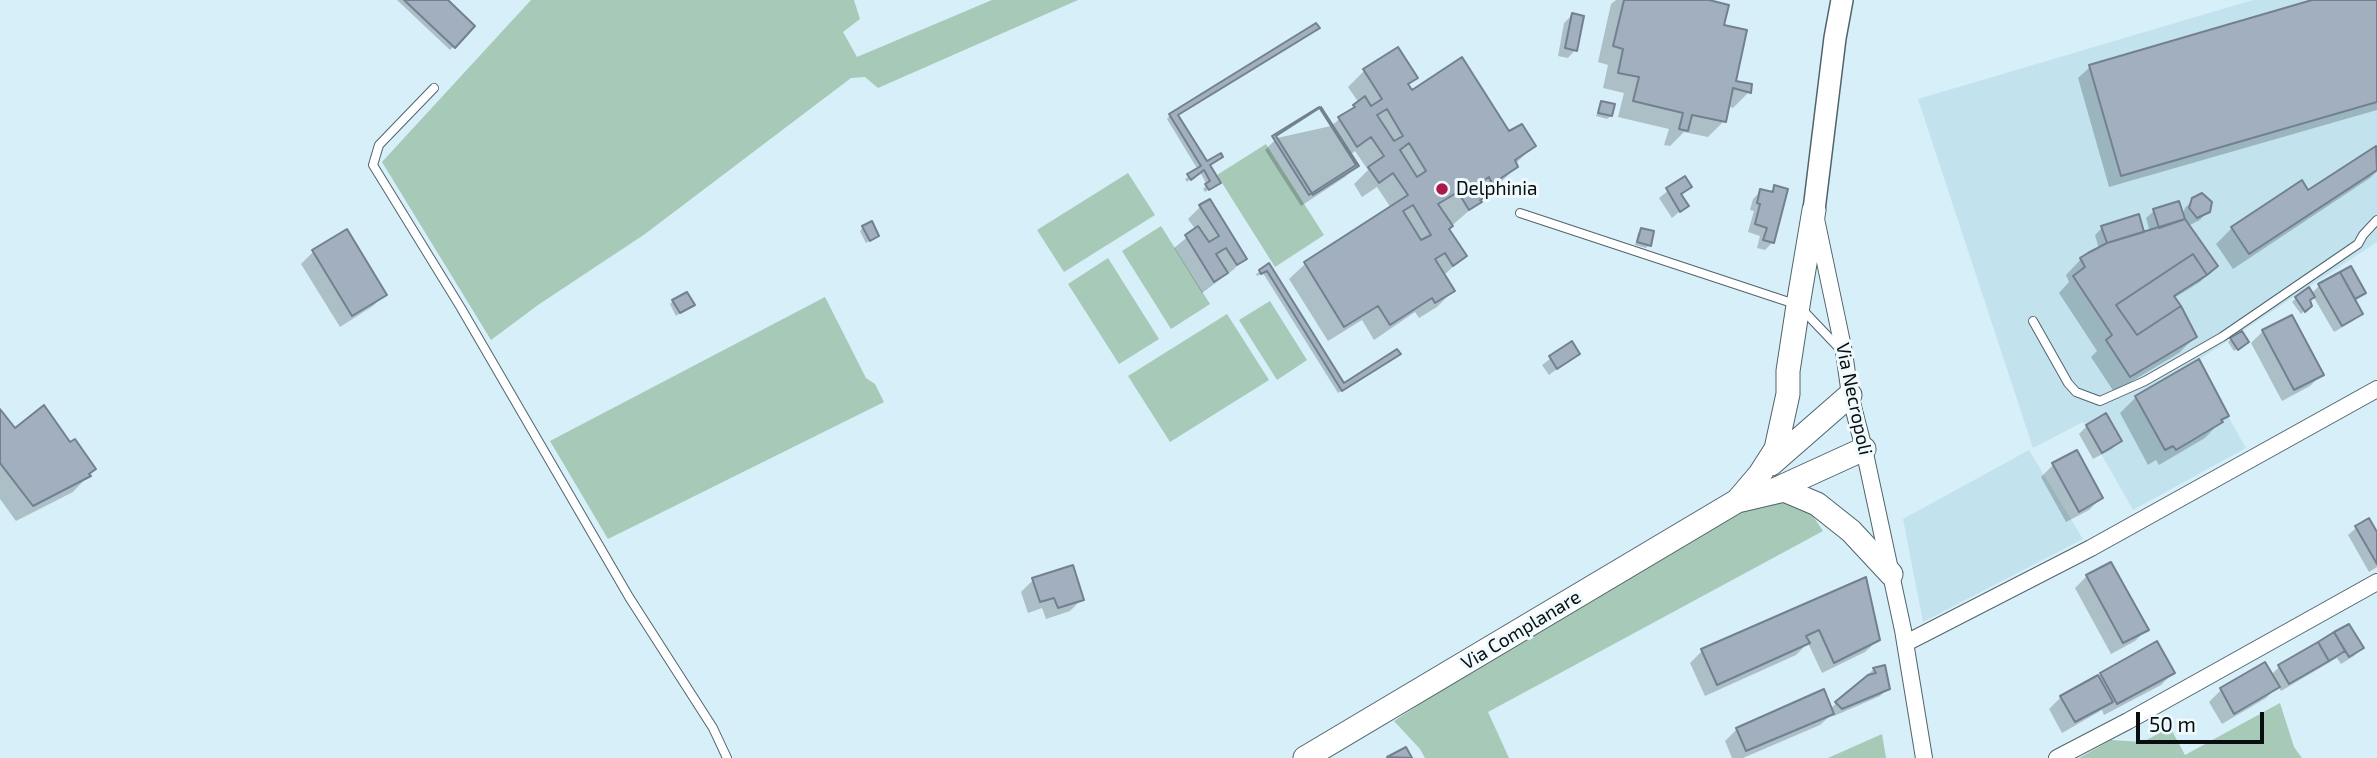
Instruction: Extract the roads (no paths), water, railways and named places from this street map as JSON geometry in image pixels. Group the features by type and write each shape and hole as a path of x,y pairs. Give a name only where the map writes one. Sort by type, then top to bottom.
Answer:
{"main road":[{"path":"1763,484 1776,449 1788,394 1788,371 1814,210"},
{"path":"1763,484 1850,395"},
{"path":"1763,484 1864,449"},
{"path":"1763,484 1816,504 1851,531 1891,574"},
{"name":"Via Complanare","path":"1305,758 1763,484"}],"street":[{"path":"1826,0 1835,38"},
{"name":"Via Necropoli","path":"1842,0 1814,210 1844,352 1850,395 1906,643 1924,758"},
{"path":"1906,643 2091,548 2377,389"},
{"path":"2057,758 2128,722 2377,582"}],"lane":[{"path":"434,88 379,145 373,164 629,597 713,727 727,758"},
{"path":"1520,213 1798,305 1844,352"},
{"path":"2033,321 2068,383 2076,392 2100,401 2145,381 2222,337 2358,244 2377,220"}],"place":[{"name":"Delphinia","path":"1442,189"}]}
